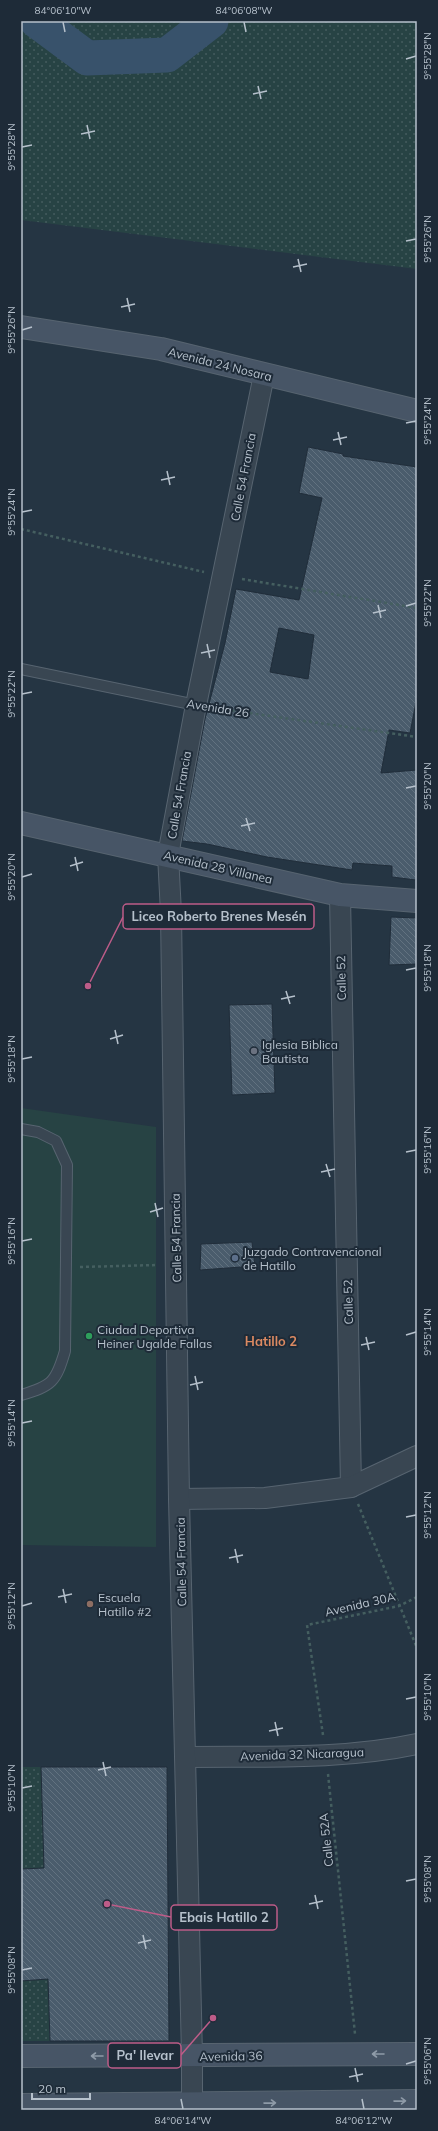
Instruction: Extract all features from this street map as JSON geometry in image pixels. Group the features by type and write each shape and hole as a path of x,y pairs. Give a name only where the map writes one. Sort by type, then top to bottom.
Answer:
{"street":[{"name":"Avenida 24 Nosara","path":"21,327 161,349 417,412"},
{"name":"Calle 54 Francia","path":"192,2107 186,1757 179,1500 177,1265 171,913 168,855 196,705 264,375"},
{"name":"Avenida 28 Villanea","path":"21,823 168,855 340,896 417,900"},
{"name":"Calle 52","path":"340,896 351,1487"},
{"path":"179,1500 265,1498 351,1487 417,1456"},
{"name":"Avenida 32 Nicaragua","path":"186,1757 326,1754 389,1750 417,1744"},
{"name":"Avenida 36","path":"21,2056 417,2054"},
{"path":"29,2107 192,2107 417,2101"}],"lane":[{"name":"Avenida 26","path":"21,669 196,705"},
{"path":"21,1129 38,1132 56,1141 67,1165 65,1351 58,1373 45,1388 21,1395"}],"path":[{"name":"Avenida 26","path":"196,705 417,738"},
{"path":"66,1267 177,1265"},
{"path":"351,1487 417,1648"},
{"name":"Avenida 30A","path":"307,1625 399,1606 417,1597"},
{"name":"Calle 52A","path":"307,1625 326,1754 357,2055"}],"green space":[{"path":"21,21 103,21 105,23 105,21 417,21 417,269 21,220"},
{"name":"Ciudad Deportiva Heiner Ugalde Fallas","path":"21,1108 156,1127 156,1547 21,1545"},
{"path":"21,1767 41,1767 50,2041 21,2041 21,1981 38,1979 37,1868 21,1869"}],"building":[{"path":"308,447 343,454 343,456 417,467 417,697 410,733 389,730 381,773 417,770 416,880 392,877 392,866 353,863 352,870 267,857 207,844 182,841 205,719 225,643 236,589 299,600 322,498 299,493","holes":["279,628 314,635 308,679 270,672"]},
{"path":"391,917 417,918 417,964 389,965"},
{"path":"272,1004 275,1093 232,1095 229,1005"},
{"name":"Juzgado Contravencional de Hatillo","path":"252,1242 255,1266 200,1270 201,1244"},
{"path":"41,1767 167,1767 169,2041 50,2041 48,1979 21,1981 21,1869 44,1868"}],"waterway":[{"path":"37,21 87,58 167,55 211,21"}],"place":[{"name":"Liceo Roberto Brenes Mesén","path":"88,986"},
{"name":"Iglesia Biblica Bautista","path":"254,1051"},
{"name":"Juzgado Contravencional de Hatillo","path":"235,1258"},
{"name":"Ciudad Deportiva Heiner Ugalde Fallas","path":"89,1336"},
{"name":"Escuela Hatillo #2","path":"90,1604"},
{"name":"Ebais Hatillo 2","path":"107,1904"},
{"name":"Pa' llevar","path":"213,2018"}],"district":[{"name":"Hatillo 2","path":"271,1341"}]}
